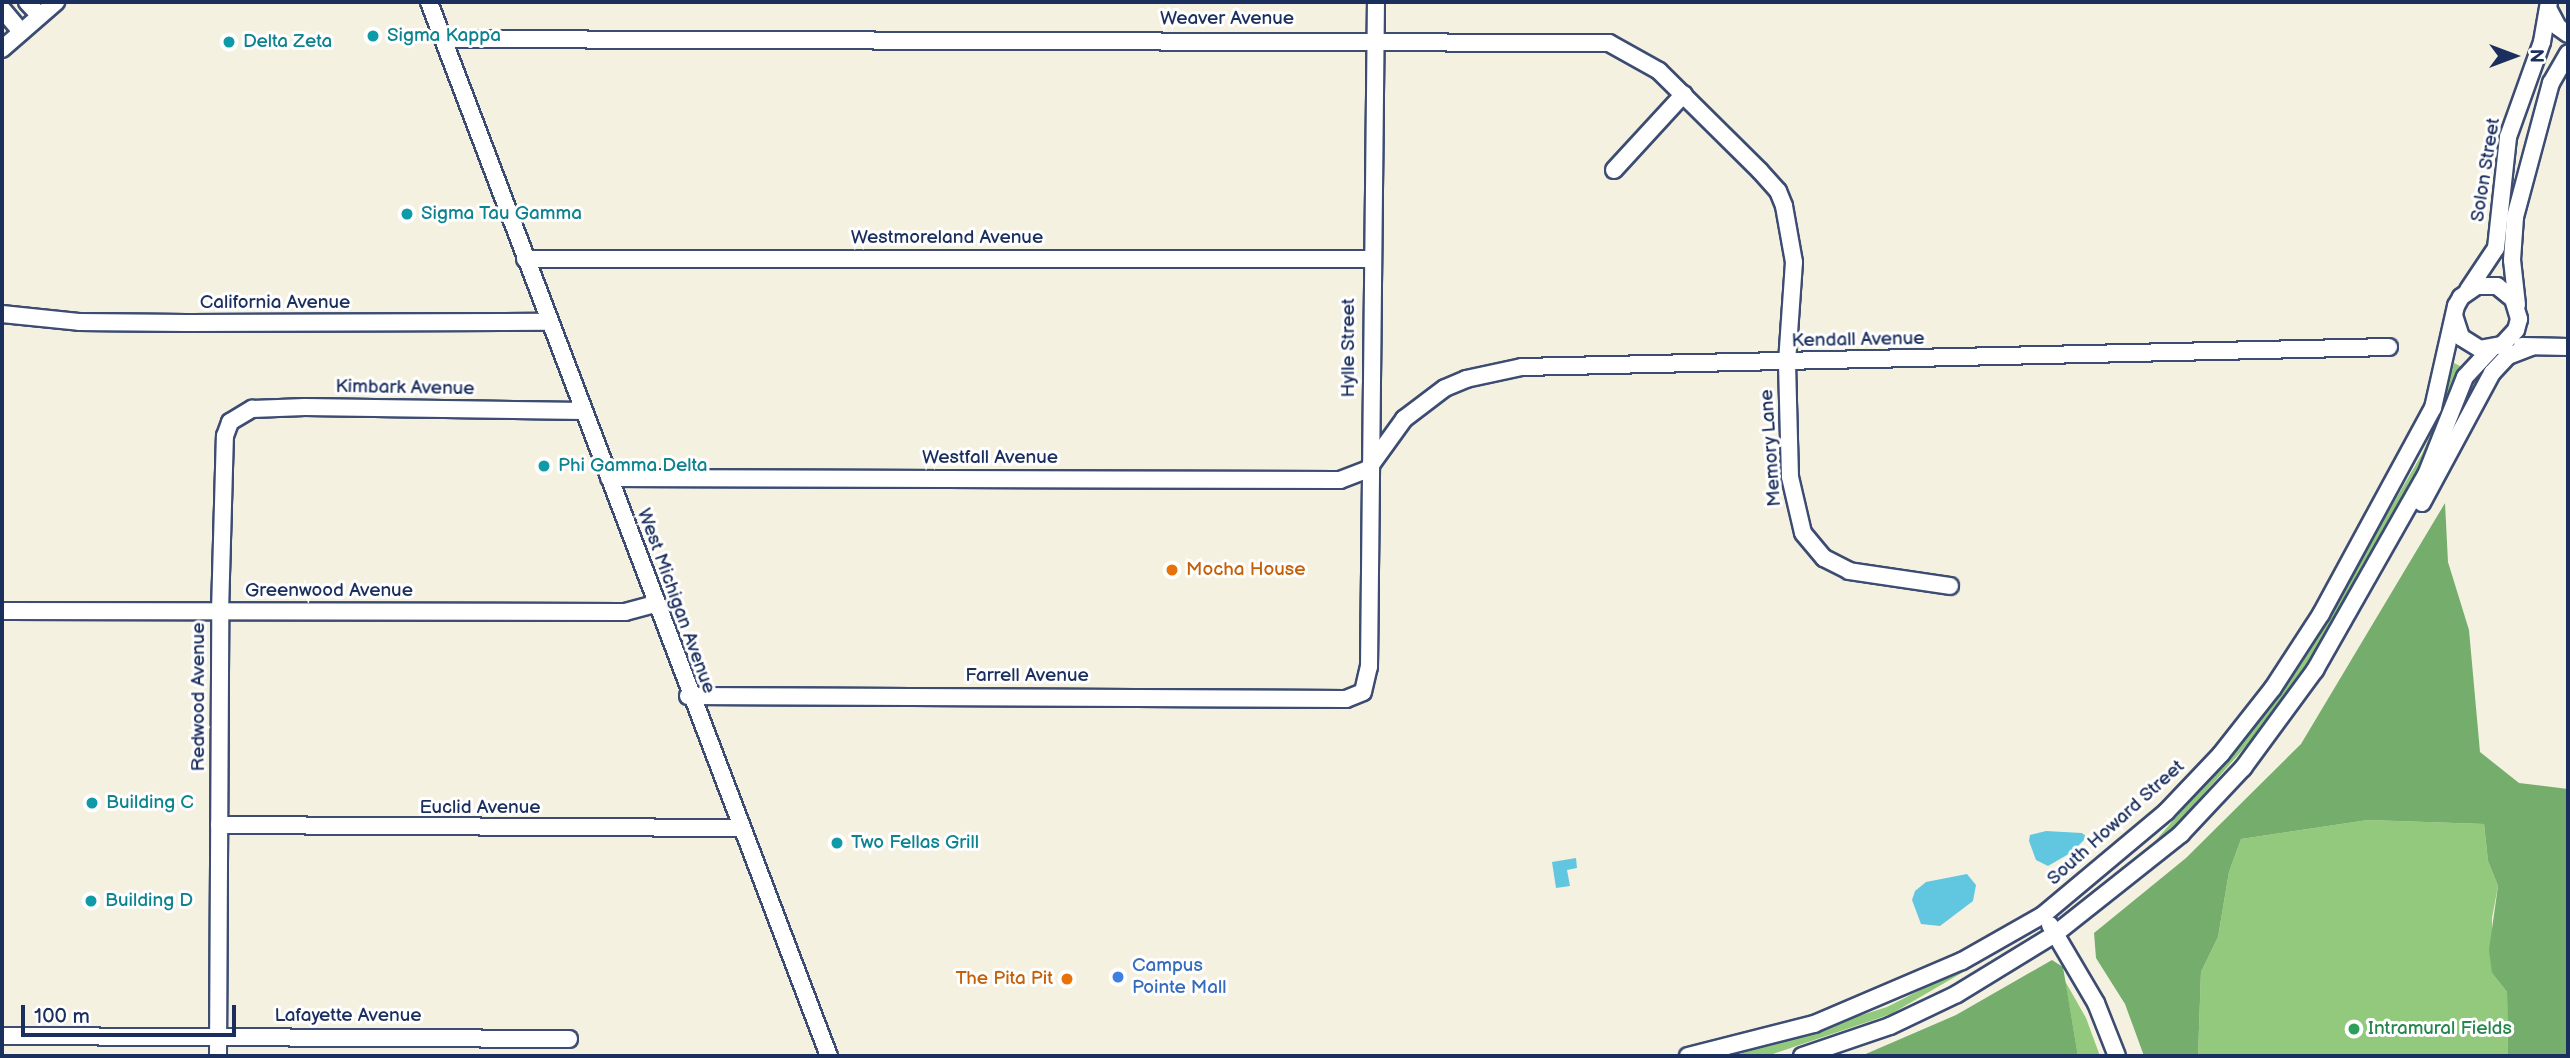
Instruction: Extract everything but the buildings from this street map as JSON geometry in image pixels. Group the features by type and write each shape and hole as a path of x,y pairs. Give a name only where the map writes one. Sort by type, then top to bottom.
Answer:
{"street":[{"path":"27,2 39,15"},
{"path":"2,49 56,2"},
{"name":"West Michigan Avenue","path":"429,2 609,478 688,696 829,1056"},
{"name":"Hylle Street","path":"1363,692 1369,667 1370,259 1376,2"},
{"name":"Solon Street","path":"2549,6 2558,27 2568,34"},
{"name":"Solon Street","path":"2468,290 2496,248 2508,137 2549,6"},
{"path":"2,9 21,32"},
{"name":"Weaver Avenue","path":"443,39 1374,40 1609,43 1641,58 1684,94 1778,191 1784,206 1794,262 1787,363"},
{"name":"Solon Street","path":"2518,308 2512,260 2515,217 2551,83 2568,53"},
{"path":"1614,170 1684,94"},
{"name":"Westmoreland Avenue","path":"525,260 1370,259"},
{"path":"2359,598 2426,475 2465,377 2497,347 2516,330 2518,308 2497,286 2468,290 2454,316 2461,337 2470,345 2497,347 2568,347"},
{"name":"California Avenue","path":"2,314 161,323 549,322"},
{"name":"South Howard Street","path":"1688,1056 1802,1028 1893,994 2043,915 2166,811 2221,754 2273,688 2321,614 2413,452 2436,398 2454,316"},
{"name":"Kendall Avenue","path":"1368,469 1404,419 1444,388 1465,379 1522,368 2389,346"},
{"path":"1802,1056 1890,1026 1958,994 2055,934 2181,834 2243,768 2286,714 2455,449 2492,373 2508,356 2531,347"},
{"name":"Memory Lane","path":"1787,363 1793,502 1813,546 1835,566 1849,571 1950,586"},
{"name":"Kimbark Avenue","path":"230,422 252,409 291,407 583,411"},
{"name":"Redwood Avenue","path":"218,1056 220,612 225,436 230,422"},
{"name":"Westfall Avenue","path":"609,478 1340,480 1368,469"},
{"name":"Greenwood Avenue","path":"2,611 625,612 654,604"},
{"name":"Farrell Avenue","path":"688,696 1346,699 1363,692"},
{"name":"Euclid Avenue","path":"219,825 740,828"},
{"path":"2043,915 2099,1010 2117,1056"},
{"name":"Lafayette Avenue","path":"2,1036 569,1039"}],"green space":[{"path":"2454,363 2462,367 2418,474 2313,660 2283,704 2179,822 2148,851 2070,914 2151,846 2253,728 2296,671 2422,454 2441,411"},
{"path":"2445,503 2448,562 2469,630 2480,752 2519,783 2568,789 2568,1056 2508,1056 2507,992 2492,973 2489,950 2498,886 2488,861 2484,824 2368,820 2241,839 2229,872 2218,937 2201,972 2198,1056 2144,1056 2125,1004 2096,958 2094,933 2186,858 2301,744"},
{"path":"2368,820 2484,824 2488,861 2498,886 2492,918 2492,973 2507,992 2508,1056 2198,1056 2201,972 2218,937 2229,872 2241,839"},
{"path":"2022,938 1891,1014 1767,1056 1733,1056 1887,1007"},
{"path":"2052,960 2063,967 2078,1056 1861,1056 1956,1015"},
{"path":"2065,981 2086,1018 2100,1056 2078,1056"}],"water":[{"path":"2046,831 2082,833 2087,837 2072,852 2048,866 2036,860 2029,841 2030,835"},
{"path":"1576,858 1577,868 1567,870 1570,886 1556,888 1552,862"},
{"path":"1967,874 1976,885 1973,901 1940,926 1921,924 1912,900 1915,891 1926,882"}],"place":[{"name":"Sigma Kappa","path":"373,36"},
{"name":"Delta Zeta","path":"229,42"},
{"name":"Sigma Tau Gamma","path":"407,214"},
{"name":"Phi Gamma Delta","path":"544,466"},
{"name":"Mocha House","path":"1172,570"},
{"name":"Building C","path":"92,803"},
{"name":"Two Fellas Grill","path":"837,843"},
{"name":"Building D","path":"91,901"},
{"name":"Campus Pointe Mall","path":"1118,977"},
{"name":"The Pita Pit","path":"1067,979"},
{"name":"Intramural Fields","path":"2354,1029"}]}
